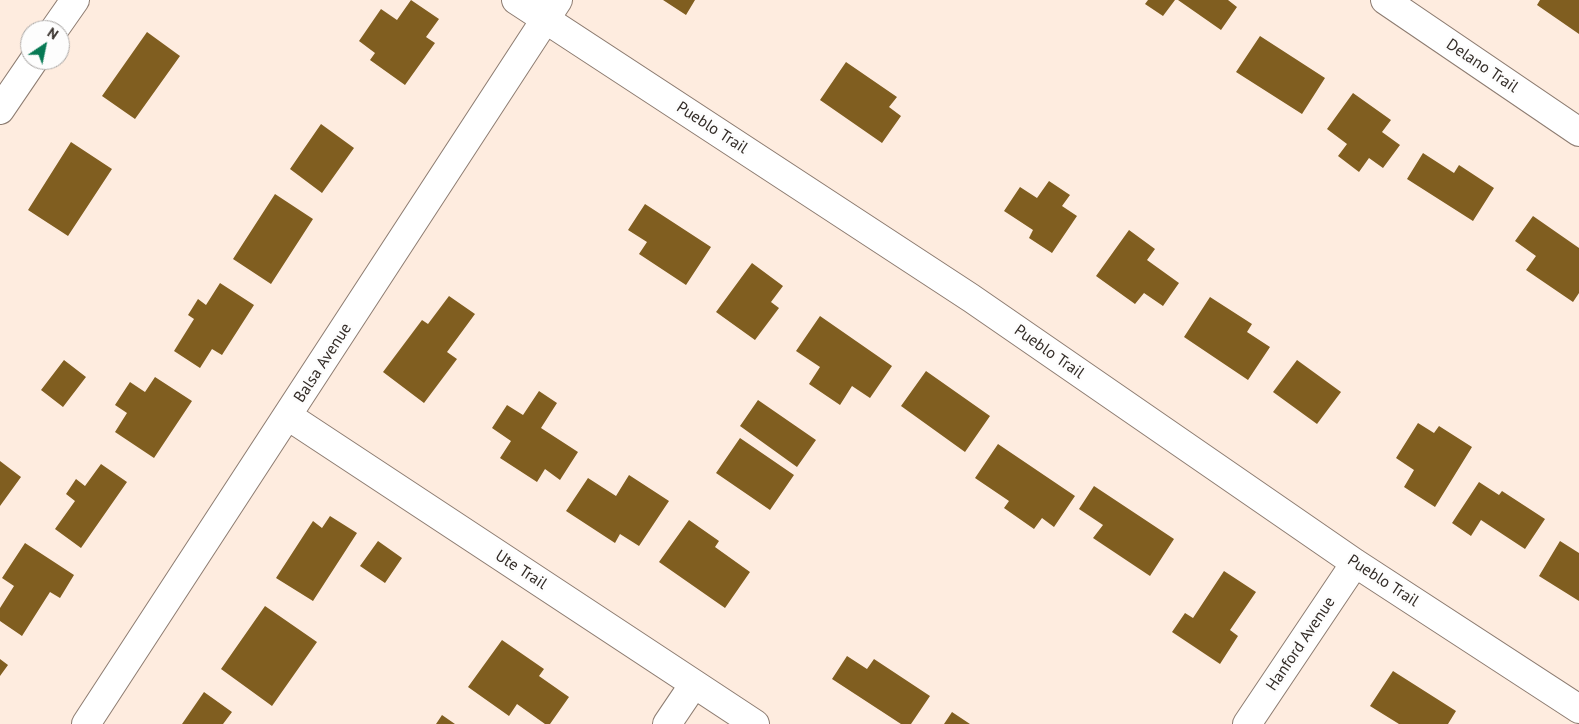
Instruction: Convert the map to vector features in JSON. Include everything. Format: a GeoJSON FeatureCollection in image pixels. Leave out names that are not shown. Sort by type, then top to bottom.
{"type":"FeatureCollection","features":[{"type":"Feature","properties":{"kind":"street"},"geometry":{"type":"LineString","coordinates":[[61,20],[74,0]]}},
{"type":"Feature","properties":{"kind":"street","name":"Pueblo Trail"},"geometry":{"type":"LineString","coordinates":[[516,0],[552,10],[1355,563],[1579,709]]}},
{"type":"Feature","properties":{"kind":"street","name":"Delano Trail"},"geometry":{"type":"LineString","coordinates":[[1385,0],[1579,132]]}},
{"type":"Feature","properties":{"kind":"street","name":"Balsa Avenue"},"geometry":{"type":"LineString","coordinates":[[86,724],[552,10]]}},
{"type":"Feature","properties":{"kind":"street"},"geometry":{"type":"LineString","coordinates":[[0,110],[27,70]]}},
{"type":"Feature","properties":{"kind":"street","name":"Ute Trail"},"geometry":{"type":"LineString","coordinates":[[288,416],[755,724]]}},
{"type":"Feature","properties":{"kind":"street","name":"Hanford Avenue"},"geometry":{"type":"LineString","coordinates":[[1246,724],[1355,563]]}},
{"type":"Feature","properties":{"kind":"street"},"geometry":{"type":"LineString","coordinates":[[667,724],[694,684]]}},
{"type":"Feature","properties":{"kind":"building"},"geometry":{"type":"Polygon","coordinates":[[[411,0],[439,19],[426,37],[435,43],[405,85],[370,60],[375,53],[359,41],[381,9],[397,20],[411,0]]]}},
{"type":"Feature","properties":{"kind":"building"},"geometry":{"type":"Polygon","coordinates":[[[663,0],[695,0],[686,15],[663,0]]]}},
{"type":"Feature","properties":{"kind":"building"},"geometry":{"type":"Polygon","coordinates":[[[1148,0],[1175,0],[1163,16],[1145,4],[1148,0]]]}},
{"type":"Feature","properties":{"kind":"building"},"geometry":{"type":"Polygon","coordinates":[[[1178,0],[1228,0],[1237,7],[1221,30],[1178,0]]]}},
{"type":"Feature","properties":{"kind":"building"},"geometry":{"type":"Polygon","coordinates":[[[1540,0],[1579,0],[1579,34],[1537,5],[1540,0]]]}},
{"type":"Feature","properties":{"kind":"building"},"geometry":{"type":"Polygon","coordinates":[[[147,32],[180,56],[135,119],[102,96],[147,32]]]}},
{"type":"Feature","properties":{"kind":"building"},"geometry":{"type":"Polygon","coordinates":[[[1260,36],[1325,78],[1302,114],[1236,72],[1260,36]]]}},
{"type":"Feature","properties":{"kind":"building"},"geometry":{"type":"Polygon","coordinates":[[[846,62],[897,97],[889,107],[901,116],[882,143],[820,100],[846,62]]]}},
{"type":"Feature","properties":{"kind":"building"},"geometry":{"type":"Polygon","coordinates":[[[1353,93],[1391,120],[1382,132],[1400,145],[1383,168],[1369,158],[1359,172],[1338,156],[1347,144],[1327,129],[1353,93]]]}},
{"type":"Feature","properties":{"kind":"building"},"geometry":{"type":"Polygon","coordinates":[[[321,124],[354,148],[322,193],[290,169],[321,124]]]}},
{"type":"Feature","properties":{"kind":"building"},"geometry":{"type":"Polygon","coordinates":[[[71,142],[112,169],[68,236],[28,210],[71,142]]]}},
{"type":"Feature","properties":{"kind":"building"},"geometry":{"type":"Polygon","coordinates":[[[1423,153],[1454,173],[1459,165],[1494,188],[1473,221],[1407,179],[1423,153]]]}},
{"type":"Feature","properties":{"kind":"building"},"geometry":{"type":"Polygon","coordinates":[[[1049,181],[1070,195],[1062,206],[1077,216],[1052,253],[1029,238],[1033,230],[1004,211],[1020,187],[1037,198],[1049,181]]]}},
{"type":"Feature","properties":{"kind":"building"},"geometry":{"type":"Polygon","coordinates":[[[275,194],[313,219],[271,284],[233,259],[275,194]]]}},
{"type":"Feature","properties":{"kind":"building"},"geometry":{"type":"Polygon","coordinates":[[[645,204],[711,247],[686,285],[639,254],[647,242],[628,230],[645,204]]]}},
{"type":"Feature","properties":{"kind":"building"},"geometry":{"type":"Polygon","coordinates":[[[1533,216],[1579,248],[1579,293],[1573,302],[1526,270],[1536,256],[1515,241],[1533,216]]]}},
{"type":"Feature","properties":{"kind":"building"},"geometry":{"type":"Polygon","coordinates":[[[1129,230],[1155,249],[1147,260],[1179,283],[1163,306],[1144,293],[1135,304],[1096,276],[1129,230]]]}},
{"type":"Feature","properties":{"kind":"building"},"geometry":{"type":"Polygon","coordinates":[[[752,263],[783,286],[771,302],[779,308],[755,340],[716,312],[752,263]]]}},
{"type":"Feature","properties":{"kind":"building"},"geometry":{"type":"Polygon","coordinates":[[[220,283],[254,305],[222,355],[212,349],[200,368],[174,351],[194,319],[188,315],[198,299],[206,305],[220,283]]]}},
{"type":"Feature","properties":{"kind":"building"},"geometry":{"type":"Polygon","coordinates":[[[449,296],[475,314],[447,352],[457,359],[424,403],[383,372],[422,320],[428,324],[449,296]]]}},
{"type":"Feature","properties":{"kind":"building"},"geometry":{"type":"Polygon","coordinates":[[[1210,297],[1252,324],[1247,332],[1270,347],[1248,380],[1184,337],[1210,297]]]}},
{"type":"Feature","properties":{"kind":"building"},"geometry":{"type":"Polygon","coordinates":[[[820,316],[892,366],[870,398],[852,386],[840,405],[809,384],[820,367],[796,351],[820,316]]]}},
{"type":"Feature","properties":{"kind":"building"},"geometry":{"type":"Polygon","coordinates":[[[64,360],[86,377],[63,407],[41,390],[64,360]]]}},
{"type":"Feature","properties":{"kind":"building"},"geometry":{"type":"Polygon","coordinates":[[[1297,360],[1341,392],[1317,424],[1273,392],[1297,360]]]}},
{"type":"Feature","properties":{"kind":"building"},"geometry":{"type":"Polygon","coordinates":[[[926,371],[990,416],[965,452],[901,406],[926,371]]]}},
{"type":"Feature","properties":{"kind":"building"},"geometry":{"type":"Polygon","coordinates":[[[155,377],[192,401],[154,458],[115,432],[127,413],[115,405],[130,382],[145,392],[155,377]]]}},
{"type":"Feature","properties":{"kind":"building"},"geometry":{"type":"Polygon","coordinates":[[[539,391],[557,403],[541,428],[578,452],[560,480],[545,469],[537,482],[500,458],[511,441],[492,428],[507,405],[523,415],[539,391]]]}},
{"type":"Feature","properties":{"kind":"building"},"geometry":{"type":"Polygon","coordinates":[[[758,400],[816,440],[797,467],[740,426],[758,400]]]}},
{"type":"Feature","properties":{"kind":"building"},"geometry":{"type":"Polygon","coordinates":[[[1418,423],[1434,433],[1439,426],[1472,447],[1435,507],[1404,487],[1414,470],[1396,458],[1418,423]]]}},
{"type":"Feature","properties":{"kind":"building"},"geometry":{"type":"Polygon","coordinates":[[[740,438],[794,475],[770,510],[716,473],[740,438]]]}},
{"type":"Feature","properties":{"kind":"building"},"geometry":{"type":"Polygon","coordinates":[[[998,444],[1075,496],[1054,527],[1042,518],[1034,529],[1004,508],[1009,501],[975,478],[998,444]]]}},
{"type":"Feature","properties":{"kind":"building"},"geometry":{"type":"Polygon","coordinates":[[[0,461],[21,477],[0,506],[0,461]]]}},
{"type":"Feature","properties":{"kind":"building"},"geometry":{"type":"Polygon","coordinates":[[[101,464],[127,482],[81,548],[55,529],[75,501],[66,494],[76,479],[85,486],[101,464]]]}},
{"type":"Feature","properties":{"kind":"building"},"geometry":{"type":"Polygon","coordinates":[[[629,475],[669,501],[639,546],[620,534],[615,543],[566,511],[588,478],[616,496],[629,475]]]}},
{"type":"Feature","properties":{"kind":"building"},"geometry":{"type":"Polygon","coordinates":[[[1479,482],[1499,495],[1502,491],[1545,519],[1525,549],[1481,520],[1471,536],[1452,523],[1479,482]]]}},
{"type":"Feature","properties":{"kind":"building"},"geometry":{"type":"Polygon","coordinates":[[[1094,486],[1174,539],[1150,576],[1093,538],[1103,525],[1079,509],[1094,486]]]}},
{"type":"Feature","properties":{"kind":"building"},"geometry":{"type":"Polygon","coordinates":[[[330,516],[357,533],[313,601],[276,578],[313,521],[322,528],[330,516]]]}},
{"type":"Feature","properties":{"kind":"building"},"geometry":{"type":"Polygon","coordinates":[[[689,520],[719,541],[715,547],[750,572],[725,608],[659,562],[689,520]]]}},
{"type":"Feature","properties":{"kind":"building"},"geometry":{"type":"Polygon","coordinates":[[[378,541],[402,558],[385,583],[360,566],[378,541]]]}},
{"type":"Feature","properties":{"kind":"building"},"geometry":{"type":"Polygon","coordinates":[[[1560,541],[1579,553],[1579,601],[1539,576],[1560,541]]]}},
{"type":"Feature","properties":{"kind":"building"},"geometry":{"type":"Polygon","coordinates":[[[25,543],[74,575],[60,598],[50,592],[22,636],[0,621],[0,608],[14,586],[2,578],[25,543]]]}},
{"type":"Feature","properties":{"kind":"building"},"geometry":{"type":"Polygon","coordinates":[[[1224,571],[1256,592],[1230,630],[1238,636],[1220,664],[1172,632],[1185,613],[1193,618],[1224,571]]]}},
{"type":"Feature","properties":{"kind":"building"},"geometry":{"type":"Polygon","coordinates":[[[265,606],[317,642],[272,706],[221,669],[265,606]]]}},
{"type":"Feature","properties":{"kind":"building"},"geometry":{"type":"Polygon","coordinates":[[[502,640],[544,669],[539,676],[569,697],[550,724],[545,724],[517,704],[509,716],[468,687],[502,640]]]}},
{"type":"Feature","properties":{"kind":"building"},"geometry":{"type":"Polygon","coordinates":[[[847,656],[867,669],[874,659],[930,696],[911,724],[901,724],[832,679],[847,656]]]}},
{"type":"Feature","properties":{"kind":"building"},"geometry":{"type":"Polygon","coordinates":[[[0,659],[8,665],[0,676],[0,659]]]}},
{"type":"Feature","properties":{"kind":"building"},"geometry":{"type":"Polygon","coordinates":[[[1393,671],[1456,711],[1448,724],[1399,724],[1370,706],[1393,671]]]}},
{"type":"Feature","properties":{"kind":"building"},"geometry":{"type":"Polygon","coordinates":[[[204,692],[232,712],[223,724],[182,724],[204,692]]]}},
{"type":"Feature","properties":{"kind":"building"},"geometry":{"type":"Polygon","coordinates":[[[952,712],[970,724],[944,724],[952,712]]]}},
{"type":"Feature","properties":{"kind":"building"},"geometry":{"type":"Polygon","coordinates":[[[442,715],[455,724],[436,724],[442,715]]]}}]}
